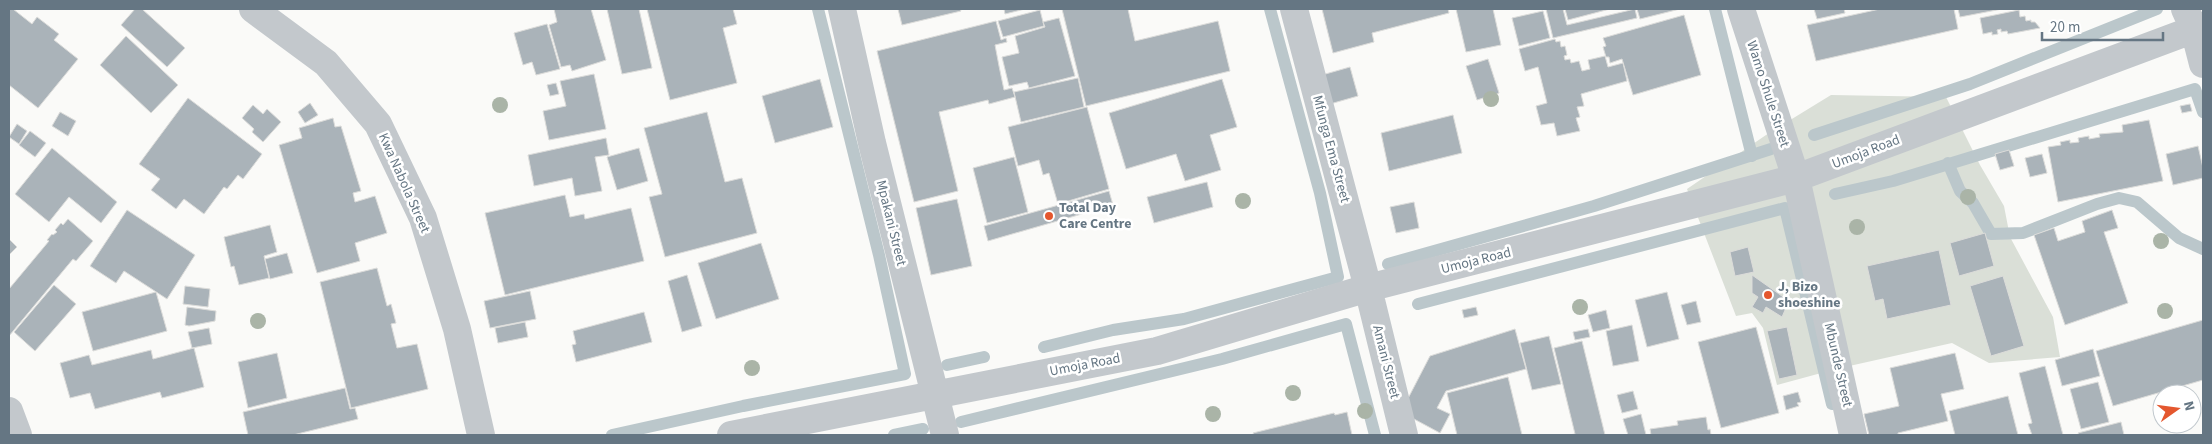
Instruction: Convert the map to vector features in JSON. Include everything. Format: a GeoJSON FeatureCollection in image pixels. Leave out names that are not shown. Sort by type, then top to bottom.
{"type":"FeatureCollection","features":[{"type":"Feature","properties":{"kind":"street","name":"Kwa Nabola Street"},"geometry":{"type":"LineString","coordinates":[[253,9],[326,64],[378,124],[423,218],[457,329],[481,435]]}},
{"type":"Feature","properties":{"kind":"street","name":"Mpakani Street"},"geometry":{"type":"LineString","coordinates":[[842,9],[872,143],[945,435]]}},
{"type":"Feature","properties":{"kind":"street","name":"Mfunga Ema Street"},"geometry":{"type":"LineString","coordinates":[[1294,9],[1368,288]]}},
{"type":"Feature","properties":{"kind":"street","name":"Wamo Shule Street"},"geometry":{"type":"LineString","coordinates":[[1741,9],[1796,178]]}},
{"type":"Feature","properties":{"kind":"street","name":"Umoja Road"},"geometry":{"type":"LineString","coordinates":[[731,435],[1157,351],[1368,288],[1796,178],[2194,21]]}},
{"type":"Feature","properties":{"kind":"street"},"geometry":{"type":"LineString","coordinates":[[2194,21],[2203,64]]}},
{"type":"Feature","properties":{"kind":"street","name":"Mbunde Street"},"geometry":{"type":"LineString","coordinates":[[1796,178],[1853,435]]}},
{"type":"Feature","properties":{"kind":"street","name":"Amani Street"},"geometry":{"type":"LineString","coordinates":[[1368,288],[1404,435]]}},
{"type":"Feature","properties":{"kind":"street"},"geometry":{"type":"LineString","coordinates":[[9,411],[18,435]]}},
{"type":"Feature","properties":{"kind":"shaded area"},"geometry":{"type":"Polygon","coordinates":[[[1831,95],[1946,97],[1980,165],[2004,206],[2010,237],[2053,317],[2060,357],[1989,363],[1952,343],[1836,369],[1777,385],[1763,328],[1752,313],[1736,316],[1687,189],[1766,135],[1831,95]]]}},
{"type":"Feature","properties":{"kind":"building"},"geometry":{"type":"Polygon","coordinates":[[[9,9],[13,9],[32,24],[37,17],[59,34],[54,40],[78,59],[38,108],[9,85],[9,9]]]}},
{"type":"Feature","properties":{"kind":"building"},"geometry":{"type":"Polygon","coordinates":[[[135,9],[142,9],[185,48],[167,67],[121,25],[135,9]]]}},
{"type":"Feature","properties":{"kind":"building"},"geometry":{"type":"Polygon","coordinates":[[[554,9],[591,9],[606,60],[572,71],[570,65],[561,67],[549,25],[557,22],[554,9]]]}},
{"type":"Feature","properties":{"kind":"building"},"geometry":{"type":"Polygon","coordinates":[[[607,9],[639,9],[652,68],[622,74],[607,9]]]}},
{"type":"Feature","properties":{"kind":"building"},"geometry":{"type":"Polygon","coordinates":[[[647,9],[733,9],[737,24],[723,28],[737,83],[670,100],[647,9]]]}},
{"type":"Feature","properties":{"kind":"building"},"geometry":{"type":"Polygon","coordinates":[[[898,9],[960,9],[961,11],[902,25],[898,9]]]}},
{"type":"Feature","properties":{"kind":"building"},"geometry":{"type":"Polygon","coordinates":[[[1004,9],[1025,9],[1005,14],[1004,9]]]}},
{"type":"Feature","properties":{"kind":"building"},"geometry":{"type":"Polygon","coordinates":[[[1062,9],[1128,9],[1135,41],[1218,21],[1230,71],[1086,106],[1062,9]]]}},
{"type":"Feature","properties":{"kind":"building"},"geometry":{"type":"Polygon","coordinates":[[[1322,9],[1448,9],[1449,13],[1372,33],[1374,42],[1333,53],[1322,9]]]}},
{"type":"Feature","properties":{"kind":"building"},"geometry":{"type":"Polygon","coordinates":[[[1456,9],[1493,9],[1501,45],[1466,52],[1456,9]]]}},
{"type":"Feature","properties":{"kind":"building"},"geometry":{"type":"Polygon","coordinates":[[[1546,9],[1563,9],[1567,25],[1635,9],[1637,18],[1553,38],[1546,9]]]}},
{"type":"Feature","properties":{"kind":"building"},"geometry":{"type":"Polygon","coordinates":[[[1565,9],[1610,9],[1568,20],[1565,9]]]}},
{"type":"Feature","properties":{"kind":"building"},"geometry":{"type":"Polygon","coordinates":[[[1637,9],[1680,9],[1640,19],[1637,9]]]}},
{"type":"Feature","properties":{"kind":"building"},"geometry":{"type":"Polygon","coordinates":[[[1814,9],[1844,9],[1845,13],[1817,19],[1814,9]]]}},
{"type":"Feature","properties":{"kind":"building"},"geometry":{"type":"Polygon","coordinates":[[[1880,9],[1954,9],[1958,29],[1816,61],[1807,25],[1880,9]]]}},
{"type":"Feature","properties":{"kind":"building"},"geometry":{"type":"Polygon","coordinates":[[[1958,9],[2002,9],[1960,17],[1958,9]]]}},
{"type":"Feature","properties":{"kind":"building"},"geometry":{"type":"Polygon","coordinates":[[[1040,10],[1044,26],[1003,37],[998,21],[1040,10]]]}},
{"type":"Feature","properties":{"kind":"building"},"geometry":{"type":"Polygon","coordinates":[[[2019,10],[2020,17],[2025,16],[2026,21],[2031,20],[2031,22],[2035,22],[2040,28],[2008,34],[2007,31],[2001,32],[2001,29],[1997,30],[1998,34],[1992,35],[1992,32],[1983,34],[1980,18],[2019,10]]]}},
{"type":"Feature","properties":{"kind":"building"},"geometry":{"type":"Polygon","coordinates":[[[1543,11],[1550,38],[1519,46],[1512,18],[1543,11]]]}},
{"type":"Feature","properties":{"kind":"building"},"geometry":{"type":"Polygon","coordinates":[[[1684,15],[1701,75],[1633,95],[1622,59],[1610,63],[1603,47],[1606,46],[1603,38],[1684,15]]]}},
{"type":"Feature","properties":{"kind":"building"},"geometry":{"type":"Polygon","coordinates":[[[1059,18],[1075,76],[1029,88],[1027,82],[1009,86],[1002,57],[1019,53],[1015,36],[1045,27],[1043,22],[1059,18]]]}},
{"type":"Feature","properties":{"kind":"building"},"geometry":{"type":"Polygon","coordinates":[[[996,21],[1001,40],[1006,38],[1007,42],[995,45],[1004,90],[1012,88],[1015,97],[989,104],[988,100],[939,112],[958,191],[914,202],[877,51],[996,21]]]}},
{"type":"Feature","properties":{"kind":"building"},"geometry":{"type":"Polygon","coordinates":[[[547,24],[560,69],[536,75],[532,62],[523,65],[514,33],[547,24]]]}},
{"type":"Feature","properties":{"kind":"building"},"geometry":{"type":"Polygon","coordinates":[[[126,36],[178,85],[151,113],[100,65],[126,36]]]}},
{"type":"Feature","properties":{"kind":"building"},"geometry":{"type":"Polygon","coordinates":[[[1555,39],[1556,42],[1560,41],[1561,47],[1565,46],[1567,55],[1564,56],[1565,60],[1570,59],[1571,63],[1579,61],[1582,71],[1590,69],[1588,60],[1605,56],[1608,67],[1623,63],[1627,81],[1581,94],[1584,106],[1577,107],[1580,117],[1576,118],[1580,131],[1557,136],[1554,123],[1541,125],[1536,106],[1547,103],[1538,67],[1525,71],[1519,49],[1555,39]]]}},
{"type":"Feature","properties":{"kind":"building"},"geometry":{"type":"Polygon","coordinates":[[[1488,59],[1499,93],[1477,100],[1466,66],[1488,59]]]}},
{"type":"Feature","properties":{"kind":"building"},"geometry":{"type":"Polygon","coordinates":[[[1350,67],[1358,96],[1330,104],[1322,75],[1350,67]]]}},
{"type":"Feature","properties":{"kind":"building"},"geometry":{"type":"Polygon","coordinates":[[[594,74],[606,129],[549,140],[543,111],[566,106],[560,81],[594,74]]]}},
{"type":"Feature","properties":{"kind":"building"},"geometry":{"type":"Polygon","coordinates":[[[1078,78],[1084,107],[1021,122],[1014,92],[1078,78]]]}},
{"type":"Feature","properties":{"kind":"building"},"geometry":{"type":"Polygon","coordinates":[[[820,79],[833,127],[775,143],[762,96],[820,79]]]}},
{"type":"Feature","properties":{"kind":"building"},"geometry":{"type":"Polygon","coordinates":[[[1222,79],[1237,127],[1210,135],[1221,170],[1185,181],[1176,154],[1126,169],[1109,113],[1222,79]]]}},
{"type":"Feature","properties":{"kind":"building"},"geometry":{"type":"Polygon","coordinates":[[[556,83],[559,94],[550,96],[547,85],[556,83]]]}},
{"type":"Feature","properties":{"kind":"building"},"geometry":{"type":"Polygon","coordinates":[[[188,98],[262,154],[243,179],[238,175],[227,189],[224,187],[204,214],[184,199],[176,209],[151,190],[160,179],[139,164],[188,98]]]}},
{"type":"Feature","properties":{"kind":"building"},"geometry":{"type":"Polygon","coordinates":[[[310,103],[318,115],[305,123],[298,112],[310,103]]]}},
{"type":"Feature","properties":{"kind":"building"},"geometry":{"type":"Polygon","coordinates":[[[2190,104],[2192,111],[2182,113],[2180,106],[2190,104]]]}},
{"type":"Feature","properties":{"kind":"building"},"geometry":{"type":"Polygon","coordinates":[[[253,105],[263,114],[267,109],[281,122],[263,142],[252,132],[254,129],[242,118],[253,105]]]}},
{"type":"Feature","properties":{"kind":"building"},"geometry":{"type":"Polygon","coordinates":[[[1087,107],[1109,189],[1058,204],[1049,173],[1043,175],[1039,160],[1018,166],[1008,127],[1087,107]]]}},
{"type":"Feature","properties":{"kind":"building"},"geometry":{"type":"Polygon","coordinates":[[[60,112],[76,121],[68,136],[52,126],[60,112]]]}},
{"type":"Feature","properties":{"kind":"building"},"geometry":{"type":"Polygon","coordinates":[[[707,112],[725,182],[742,178],[757,233],[665,257],[649,197],[662,194],[644,128],[707,112]]]}},
{"type":"Feature","properties":{"kind":"building"},"geometry":{"type":"Polygon","coordinates":[[[1453,115],[1462,153],[1389,171],[1381,133],[1453,115]]]}},
{"type":"Feature","properties":{"kind":"building"},"geometry":{"type":"Polygon","coordinates":[[[333,118],[335,127],[341,126],[361,191],[353,193],[355,202],[375,196],[387,233],[355,243],[360,261],[317,273],[279,145],[302,138],[299,128],[333,118]]]}},
{"type":"Feature","properties":{"kind":"building"},"geometry":{"type":"Polygon","coordinates":[[[2149,120],[2163,181],[2058,202],[2048,147],[2061,145],[2060,142],[2070,140],[2070,143],[2079,142],[2078,138],[2089,136],[2089,139],[2100,137],[2099,134],[2123,132],[2122,125],[2149,120]]]}},
{"type":"Feature","properties":{"kind":"building"},"geometry":{"type":"Polygon","coordinates":[[[17,124],[27,131],[19,144],[9,137],[17,124]]]}},
{"type":"Feature","properties":{"kind":"building"},"geometry":{"type":"Polygon","coordinates":[[[30,131],[46,143],[35,157],[19,145],[30,131]]]}},
{"type":"Feature","properties":{"kind":"building"},"geometry":{"type":"Polygon","coordinates":[[[606,138],[609,155],[595,157],[602,191],[575,196],[572,178],[534,186],[528,155],[606,138]]]}},
{"type":"Feature","properties":{"kind":"building"},"geometry":{"type":"Polygon","coordinates":[[[2198,146],[2203,168],[2203,178],[2173,185],[2166,154],[2198,146]]]}},
{"type":"Feature","properties":{"kind":"building"},"geometry":{"type":"Polygon","coordinates":[[[52,148],[117,202],[101,223],[69,197],[49,222],[15,194],[52,148]]]}},
{"type":"Feature","properties":{"kind":"building"},"geometry":{"type":"Polygon","coordinates":[[[639,148],[648,181],[617,190],[607,157],[639,148]]]}},
{"type":"Feature","properties":{"kind":"building"},"geometry":{"type":"Polygon","coordinates":[[[2009,150],[2014,166],[2000,170],[1995,154],[2009,150]]]}},
{"type":"Feature","properties":{"kind":"building"},"geometry":{"type":"Polygon","coordinates":[[[2042,154],[2047,173],[2030,177],[2025,158],[2042,154]]]}},
{"type":"Feature","properties":{"kind":"building"},"geometry":{"type":"Polygon","coordinates":[[[1014,157],[1028,212],[987,223],[973,168],[1014,157]]]}},
{"type":"Feature","properties":{"kind":"building"},"geometry":{"type":"Polygon","coordinates":[[[1207,182],[1213,207],[1154,223],[1147,197],[1207,182]]]}},
{"type":"Feature","properties":{"kind":"building","name":"Total Day Care Centre"},"geometry":{"type":"Polygon","coordinates":[[[1109,191],[1113,205],[988,241],[984,226],[1109,191]]]}},
{"type":"Feature","properties":{"kind":"building"},"geometry":{"type":"Polygon","coordinates":[[[565,195],[570,217],[584,214],[585,219],[631,208],[644,261],[505,295],[485,213],[565,195]]]}},
{"type":"Feature","properties":{"kind":"building"},"geometry":{"type":"Polygon","coordinates":[[[957,199],[972,266],[931,275],[916,208],[957,199]]]}},
{"type":"Feature","properties":{"kind":"building"},"geometry":{"type":"Polygon","coordinates":[[[1414,202],[1419,228],[1396,233],[1390,207],[1414,202]]]}},
{"type":"Feature","properties":{"kind":"building"},"geometry":{"type":"Polygon","coordinates":[[[127,210],[195,255],[167,299],[124,271],[116,283],[90,266],[127,210]]]}},
{"type":"Feature","properties":{"kind":"building"},"geometry":{"type":"Polygon","coordinates":[[[2112,210],[2118,228],[2104,232],[2128,303],[2065,325],[2034,235],[2054,228],[2058,241],[2085,232],[2082,221],[2112,210]]]}},
{"type":"Feature","properties":{"kind":"building"},"geometry":{"type":"Polygon","coordinates":[[[68,219],[93,241],[76,261],[73,259],[9,336],[9,289],[49,241],[47,240],[52,234],[57,232],[55,230],[68,219]]]}},
{"type":"Feature","properties":{"kind":"building"},"geometry":{"type":"Polygon","coordinates":[[[270,225],[277,252],[264,256],[269,278],[239,285],[234,266],[231,267],[224,237],[270,225]]]}},
{"type":"Feature","properties":{"kind":"building"},"geometry":{"type":"Polygon","coordinates":[[[1985,233],[1994,266],[1959,276],[1950,243],[1985,233]]]}},
{"type":"Feature","properties":{"kind":"building"},"geometry":{"type":"Polygon","coordinates":[[[9,239],[17,247],[9,255],[9,239]]]}},
{"type":"Feature","properties":{"kind":"building"},"geometry":{"type":"Polygon","coordinates":[[[761,243],[779,299],[716,319],[698,263],[761,243]]]}},
{"type":"Feature","properties":{"kind":"building"},"geometry":{"type":"Polygon","coordinates":[[[1748,247],[1754,272],[1735,276],[1730,252],[1748,247]]]}},
{"type":"Feature","properties":{"kind":"building"},"geometry":{"type":"Polygon","coordinates":[[[1939,250],[1951,305],[1887,319],[1883,299],[1875,301],[1867,266],[1939,250]]]}},
{"type":"Feature","properties":{"kind":"building"},"geometry":{"type":"Polygon","coordinates":[[[287,253],[293,273],[270,279],[265,259],[287,253]]]}},
{"type":"Feature","properties":{"kind":"building"},"geometry":{"type":"Polygon","coordinates":[[[377,268],[387,306],[391,304],[396,323],[391,324],[397,348],[417,344],[428,389],[351,408],[320,282],[377,268]]]}},
{"type":"Feature","properties":{"kind":"building"},"geometry":{"type":"Polygon","coordinates":[[[687,275],[702,326],[682,332],[668,281],[687,275]]]}},
{"type":"Feature","properties":{"kind":"building","name":"J, Bizo shoeshine"},"geometry":{"type":"Polygon","coordinates":[[[1752,275],[1789,301],[1782,317],[1766,307],[1763,313],[1752,307],[1758,297],[1752,293],[1752,275]]]}},
{"type":"Feature","properties":{"kind":"building"},"geometry":{"type":"Polygon","coordinates":[[[2003,276],[2024,346],[1991,356],[1970,286],[2003,276]]]}},
{"type":"Feature","properties":{"kind":"building"},"geometry":{"type":"Polygon","coordinates":[[[54,285],[76,304],[35,351],[14,332],[54,285]]]}},
{"type":"Feature","properties":{"kind":"building"},"geometry":{"type":"Polygon","coordinates":[[[185,286],[210,289],[208,307],[183,304],[185,286]]]}},
{"type":"Feature","properties":{"kind":"building"},"geometry":{"type":"Polygon","coordinates":[[[530,291],[536,319],[490,328],[484,301],[530,291]]]}},
{"type":"Feature","properties":{"kind":"building"},"geometry":{"type":"Polygon","coordinates":[[[156,292],[167,331],[93,351],[82,312],[156,292]]]}},
{"type":"Feature","properties":{"kind":"building"},"geometry":{"type":"Polygon","coordinates":[[[1667,292],[1679,339],[1647,347],[1635,300],[1667,292]]]}},
{"type":"Feature","properties":{"kind":"building"},"geometry":{"type":"Polygon","coordinates":[[[1696,301],[1701,322],[1687,325],[1681,305],[1696,301]]]}},
{"type":"Feature","properties":{"kind":"building"},"geometry":{"type":"Polygon","coordinates":[[[187,307],[216,311],[215,321],[189,326],[185,325],[187,307]]]}},
{"type":"Feature","properties":{"kind":"building"},"geometry":{"type":"Polygon","coordinates":[[[1476,307],[1478,315],[1464,318],[1462,310],[1476,307]]]}},
{"type":"Feature","properties":{"kind":"building"},"geometry":{"type":"Polygon","coordinates":[[[1606,310],[1610,328],[1593,332],[1588,315],[1606,310]]]}},
{"type":"Feature","properties":{"kind":"building"},"geometry":{"type":"Polygon","coordinates":[[[644,312],[652,342],[576,362],[572,345],[576,344],[573,331],[644,312]]]}},
{"type":"Feature","properties":{"kind":"building"},"geometry":{"type":"Polygon","coordinates":[[[2203,320],[2203,380],[2189,384],[2152,384],[2152,395],[2113,406],[2096,351],[2203,320]]]}},
{"type":"Feature","properties":{"kind":"building"},"geometry":{"type":"Polygon","coordinates":[[[525,322],[528,337],[498,343],[495,328],[525,322]]]}},
{"type":"Feature","properties":{"kind":"building"},"geometry":{"type":"Polygon","coordinates":[[[1632,325],[1639,361],[1613,366],[1606,331],[1632,325]]]}},
{"type":"Feature","properties":{"kind":"building"},"geometry":{"type":"Polygon","coordinates":[[[1756,327],[1779,413],[1721,428],[1698,342],[1756,327]]]}},
{"type":"Feature","properties":{"kind":"building"},"geometry":{"type":"Polygon","coordinates":[[[1787,327],[1797,375],[1779,379],[1767,331],[1787,327]]]}},
{"type":"Feature","properties":{"kind":"building"},"geometry":{"type":"Polygon","coordinates":[[[209,328],[212,344],[192,348],[188,332],[209,328]]]}},
{"type":"Feature","properties":{"kind":"building"},"geometry":{"type":"Polygon","coordinates":[[[1515,329],[1526,369],[1446,391],[1437,408],[1450,414],[1440,433],[1401,412],[1430,356],[1515,329]]]}},
{"type":"Feature","properties":{"kind":"building"},"geometry":{"type":"Polygon","coordinates":[[[1588,329],[1590,337],[1575,340],[1573,332],[1588,329]]]}},
{"type":"Feature","properties":{"kind":"building"},"geometry":{"type":"Polygon","coordinates":[[[1549,336],[1561,384],[1532,390],[1520,343],[1549,336]]]}},
{"type":"Feature","properties":{"kind":"building"},"geometry":{"type":"Polygon","coordinates":[[[1582,341],[1605,435],[1569,435],[1575,434],[1554,348],[1582,341]]]}},
{"type":"Feature","properties":{"kind":"building"},"geometry":{"type":"Polygon","coordinates":[[[194,348],[204,387],[162,398],[160,392],[95,409],[90,393],[70,398],[60,363],[89,355],[92,365],[151,350],[153,359],[194,348]]]}},
{"type":"Feature","properties":{"kind":"building"},"geometry":{"type":"Polygon","coordinates":[[[2093,349],[2100,376],[2062,386],[2055,360],[2093,349]]]}},
{"type":"Feature","properties":{"kind":"building"},"geometry":{"type":"Polygon","coordinates":[[[277,353],[287,398],[248,408],[238,362],[277,353]]]}},
{"type":"Feature","properties":{"kind":"building"},"geometry":{"type":"Polygon","coordinates":[[[1955,353],[1964,389],[1941,394],[1948,421],[1898,433],[1898,435],[1869,435],[1864,414],[1899,406],[1890,368],[1955,353]]]}},
{"type":"Feature","properties":{"kind":"building"},"geometry":{"type":"Polygon","coordinates":[[[2045,366],[2063,435],[2032,435],[2028,424],[2032,423],[2019,373],[2045,366]]]}},
{"type":"Feature","properties":{"kind":"building"},"geometry":{"type":"Polygon","coordinates":[[[1508,377],[1522,435],[1457,435],[1447,393],[1508,377]]]}},
{"type":"Feature","properties":{"kind":"building"},"geometry":{"type":"Polygon","coordinates":[[[2098,382],[2109,422],[2081,429],[2070,389],[2098,382]]]}},
{"type":"Feature","properties":{"kind":"building"},"geometry":{"type":"Polygon","coordinates":[[[345,388],[350,409],[355,408],[358,419],[293,435],[248,435],[243,412],[345,388]]]}},
{"type":"Feature","properties":{"kind":"building"},"geometry":{"type":"Polygon","coordinates":[[[1633,391],[1638,409],[1622,413],[1617,395],[1633,391]]]}},
{"type":"Feature","properties":{"kind":"building"},"geometry":{"type":"Polygon","coordinates":[[[1798,392],[1801,402],[1797,403],[1799,406],[1786,410],[1783,396],[1798,392]]]}},
{"type":"Feature","properties":{"kind":"building"},"geometry":{"type":"Polygon","coordinates":[[[2008,396],[2018,435],[1955,435],[1949,411],[2008,396]]]}},
{"type":"Feature","properties":{"kind":"building"},"geometry":{"type":"Polygon","coordinates":[[[1347,412],[1352,435],[1254,435],[1253,433],[1334,413],[1335,415],[1347,412]]]}},
{"type":"Feature","properties":{"kind":"building"},"geometry":{"type":"Polygon","coordinates":[[[1641,414],[1646,435],[1628,435],[1623,419],[1641,414]]]}},
{"type":"Feature","properties":{"kind":"building"},"geometry":{"type":"Polygon","coordinates":[[[1706,417],[1708,430],[1710,429],[1711,435],[1651,435],[1650,429],[1678,425],[1677,421],[1706,417]]]}},
{"type":"Feature","properties":{"kind":"building"},"geometry":{"type":"Polygon","coordinates":[[[2121,422],[2124,435],[2079,435],[2078,433],[2121,422]]]}},
{"type":"Feature","properties":{"kind":"waterway"},"geometry":{"type":"LineString","coordinates":[[612,435],[743,406],[905,374],[879,255],[818,9]]}},
{"type":"Feature","properties":{"kind":"waterway"},"geometry":{"type":"LineString","coordinates":[[1044,347],[1113,330],[1184,319],[1338,277],[1320,193],[1270,9]]}},
{"type":"Feature","properties":{"kind":"waterway"},"geometry":{"type":"LineString","coordinates":[[1715,9],[1752,156]]}},
{"type":"Feature","properties":{"kind":"waterway"},"geometry":{"type":"LineString","coordinates":[[1814,135],[1970,84],[2157,9]]}},
{"type":"Feature","properties":{"kind":"waterway"},"geometry":{"type":"LineString","coordinates":[[1835,194],[1893,181],[2195,89],[2203,112]]}},
{"type":"Feature","properties":{"kind":"waterway"},"geometry":{"type":"LineString","coordinates":[[1388,264],[1594,206],[1771,149]]}},
{"type":"Feature","properties":{"kind":"waterway"},"geometry":{"type":"LineString","coordinates":[[1948,163],[1960,191],[1973,203],[1991,234],[2023,233],[2097,204],[2119,198],[2137,202],[2179,238],[2203,249]]}},
{"type":"Feature","properties":{"kind":"waterway"},"geometry":{"type":"LineString","coordinates":[[1418,304],[1785,208],[1832,404]]}},
{"type":"Feature","properties":{"kind":"waterway"},"geometry":{"type":"LineString","coordinates":[[961,422],[1222,359],[1346,324],[1375,435]]}},
{"type":"Feature","properties":{"kind":"waterway"},"geometry":{"type":"LineString","coordinates":[[947,365],[984,357]]}},
{"type":"Feature","properties":{"kind":"waterway"},"geometry":{"type":"LineString","coordinates":[[894,435],[923,429]]}},
{"type":"Feature","properties":{"kind":"place","name":"Total Day Care Centre"},"geometry":{"type":"Point","coordinates":[1049,216]}},
{"type":"Feature","properties":{"kind":"place","name":"J, Bizo shoeshine"},"geometry":{"type":"Point","coordinates":[1768,295]}}]}
